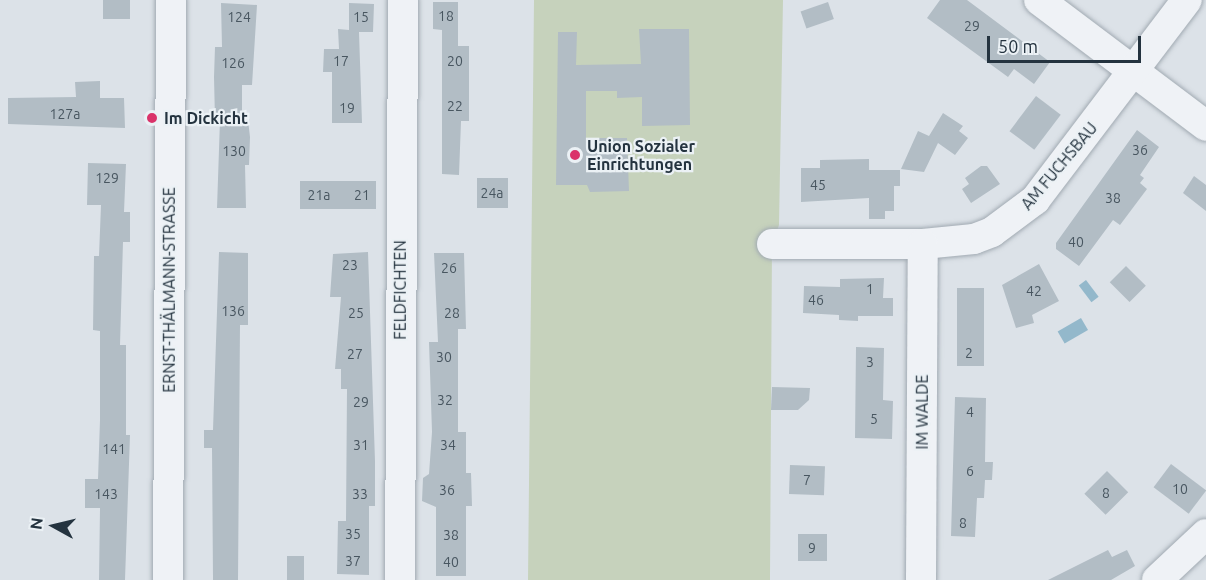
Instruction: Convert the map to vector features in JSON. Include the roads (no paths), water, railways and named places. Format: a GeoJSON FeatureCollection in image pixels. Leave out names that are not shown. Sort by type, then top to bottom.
{"type":"FeatureCollection","features":[{"type":"Feature","properties":{"kind":"street","name":"ERNST-THÄLMANN-STRASSE"},"geometry":{"type":"LineString","coordinates":[[168,580],[171,0]]}},
{"type":"Feature","properties":{"kind":"street","name":"FELDFICHTEN"},"geometry":{"type":"LineString","coordinates":[[400,580],[403,0]]}},
{"type":"Feature","properties":{"kind":"street"},"geometry":{"type":"LineString","coordinates":[[1039,0],[1206,126]]}},
{"type":"Feature","properties":{"kind":"street","name":"AM FUCHSBAU"},"geometry":{"type":"LineString","coordinates":[[772,244],[923,244],[974,239],[992,232],[1035,200],[1135,72],[1187,0]]}},
{"type":"Feature","properties":{"kind":"street","name":"IM WALDE"},"geometry":{"type":"LineString","coordinates":[[921,580],[923,244]]}},
{"type":"Feature","properties":{"kind":"street"},"geometry":{"type":"LineString","coordinates":[[1157,580],[1206,534]]}},
{"type":"Feature","properties":{"kind":"water"},"geometry":{"type":"Polygon","coordinates":[[[1086,280],[1099,297],[1091,302],[1079,285],[1086,280]]]}},
{"type":"Feature","properties":{"kind":"water"},"geometry":{"type":"Polygon","coordinates":[[[1081,318],[1088,330],[1065,344],[1058,332],[1081,318]]]}},
{"type":"Feature","properties":{"kind":"place","name":"Im Dickicht"},"geometry":{"type":"Point","coordinates":[152,118]}},
{"type":"Feature","properties":{"kind":"place","name":"Union Sozialer Einrichtungen"},"geometry":{"type":"Point","coordinates":[575,155]}}]}
